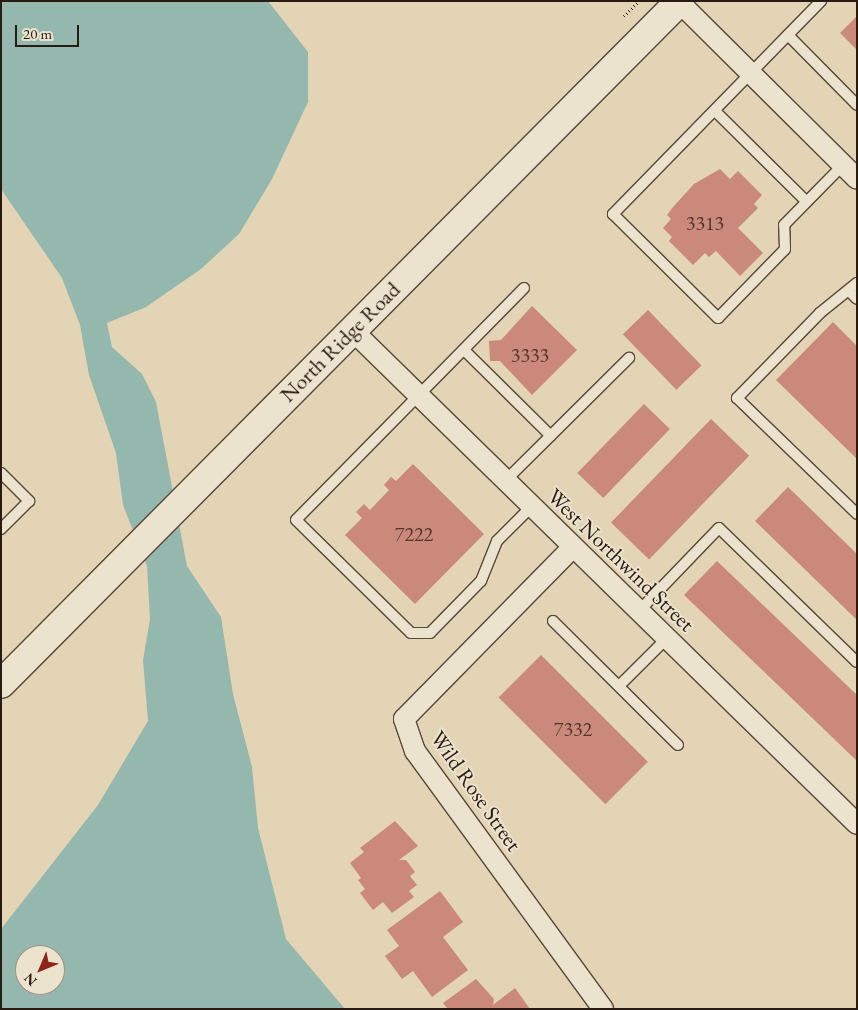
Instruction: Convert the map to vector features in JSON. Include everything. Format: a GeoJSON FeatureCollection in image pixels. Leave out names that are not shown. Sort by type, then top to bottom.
{"type":"FeatureCollection","features":[{"type":"Feature","properties":{"kind":"main road","name":"North Ridge Road"},"geometry":{"type":"LineString","coordinates":[[1,684],[679,2]]}},
{"type":"Feature","properties":{"kind":"street"},"geometry":{"type":"LineString","coordinates":[[679,2],[850,172]]}},
{"type":"Feature","properties":{"kind":"street","name":"West Northwind Street"},"geometry":{"type":"LineString","coordinates":[[352,330],[857,824]]}},
{"type":"Feature","properties":{"kind":"street","name":"Wild Rose Street"},"geometry":{"type":"LineString","coordinates":[[574,547],[404,719],[415,751],[603,1009]]}},
{"type":"Feature","properties":{"kind":"lane"},"geometry":{"type":"LineString","coordinates":[[821,1],[613,214],[718,318],[786,249],[784,225],[807,202],[850,172]]}},
{"type":"Feature","properties":{"kind":"lane"},"geometry":{"type":"LineString","coordinates":[[788,35],[857,105]]}},
{"type":"Feature","properties":{"kind":"lane"},"geometry":{"type":"LineString","coordinates":[[715,111],[807,202]]}},
{"type":"Feature","properties":{"kind":"lane"},"geometry":{"type":"LineString","coordinates":[[857,283],[849,292],[820,313],[738,398],[857,514]]}},
{"type":"Feature","properties":{"kind":"lane"},"geometry":{"type":"LineString","coordinates":[[524,288],[296,520],[411,633],[430,633],[480,581],[497,541],[532,506]]}},
{"type":"Feature","properties":{"kind":"lane"},"geometry":{"type":"LineString","coordinates":[[849,292],[857,299]]}},
{"type":"Feature","properties":{"kind":"lane"},"geometry":{"type":"LineString","coordinates":[[464,350],[551,436]]}},
{"type":"Feature","properties":{"kind":"lane"},"geometry":{"type":"LineString","coordinates":[[506,481],[629,358]]}},
{"type":"Feature","properties":{"kind":"lane"},"geometry":{"type":"LineString","coordinates":[[1,473],[29,501],[1,529]]}},
{"type":"Feature","properties":{"kind":"lane"},"geometry":{"type":"LineString","coordinates":[[639,611],[719,528],[857,662]]}},
{"type":"Feature","properties":{"kind":"lane"},"geometry":{"type":"LineString","coordinates":[[553,621],[678,745]]}},
{"type":"Feature","properties":{"kind":"lane"},"geometry":{"type":"LineString","coordinates":[[619,686],[667,638]]}},
{"type":"Feature","properties":{"kind":"path"},"geometry":{"type":"LineString","coordinates":[[624,16],[639,1]]}},
{"type":"Feature","properties":{"kind":"water"},"geometry":{"type":"Polygon","coordinates":[[[1,1],[268,1],[308,52],[308,102],[272,179],[239,234],[201,269],[146,307],[107,323],[112,347],[142,374],[156,402],[187,566],[221,617],[233,694],[252,767],[258,828],[286,939],[345,1009],[1,1009],[1,929],[98,805],[148,721],[143,660],[150,619],[147,566],[123,505],[116,453],[89,375],[80,325],[62,278],[1,189],[1,1]]]}},
{"type":"Feature","properties":{"kind":"building"},"geometry":{"type":"Polygon","coordinates":[[[857,16],[857,50],[840,33],[857,16]]]}},
{"type":"Feature","properties":{"kind":"building"},"geometry":{"type":"Polygon","coordinates":[[[720,169],[730,179],[738,171],[762,195],[754,204],[758,208],[738,228],[763,253],[740,276],[716,251],[709,257],[705,253],[693,265],[669,241],[672,237],[663,228],[671,219],[667,215],[694,184],[720,169]]]}},
{"type":"Feature","properties":{"kind":"building"},"geometry":{"type":"Polygon","coordinates":[[[532,306],[577,350],[532,395],[500,361],[490,361],[489,341],[501,340],[532,306]]]}},
{"type":"Feature","properties":{"kind":"building"},"geometry":{"type":"Polygon","coordinates":[[[648,310],[701,365],[676,390],[623,334],[648,310]]]}},
{"type":"Feature","properties":{"kind":"building"},"geometry":{"type":"Polygon","coordinates":[[[833,322],[857,346],[857,459],[776,380],[833,322]]]}},
{"type":"Feature","properties":{"kind":"building"},"geometry":{"type":"Polygon","coordinates":[[[644,404],[670,429],[603,498],[577,473],[644,404]]]}},
{"type":"Feature","properties":{"kind":"building"},"geometry":{"type":"Polygon","coordinates":[[[711,419],[749,456],[649,559],[611,523],[711,419]]]}},
{"type":"Feature","properties":{"kind":"building"},"geometry":{"type":"Polygon","coordinates":[[[413,464],[484,534],[415,604],[345,535],[362,518],[356,512],[364,504],[370,510],[389,490],[384,485],[391,477],[396,481],[413,464]]]}},
{"type":"Feature","properties":{"kind":"building"},"geometry":{"type":"Polygon","coordinates":[[[788,487],[857,554],[857,620],[755,521],[788,487]]]}},
{"type":"Feature","properties":{"kind":"building"},"geometry":{"type":"Polygon","coordinates":[[[717,561],[857,695],[857,761],[684,595],[717,561]]]}},
{"type":"Feature","properties":{"kind":"building"},"geometry":{"type":"Polygon","coordinates":[[[541,655],[648,762],[605,804],[499,697],[541,655]]]}},
{"type":"Feature","properties":{"kind":"building"},"geometry":{"type":"Polygon","coordinates":[[[395,821],[418,846],[399,860],[406,860],[415,872],[410,876],[417,885],[409,891],[414,897],[392,913],[383,902],[373,910],[360,893],[365,889],[358,880],[361,878],[350,863],[364,852],[360,848],[395,821]]]}},
{"type":"Feature","properties":{"kind":"building"},"geometry":{"type":"Polygon","coordinates":[[[440,891],[463,922],[443,937],[468,970],[432,997],[413,971],[402,979],[385,956],[399,946],[387,930],[440,891]]]}},
{"type":"Feature","properties":{"kind":"building"},"geometry":{"type":"Polygon","coordinates":[[[476,979],[494,999],[493,1005],[515,988],[530,1009],[448,1009],[443,1003],[476,979]]]}}]}
